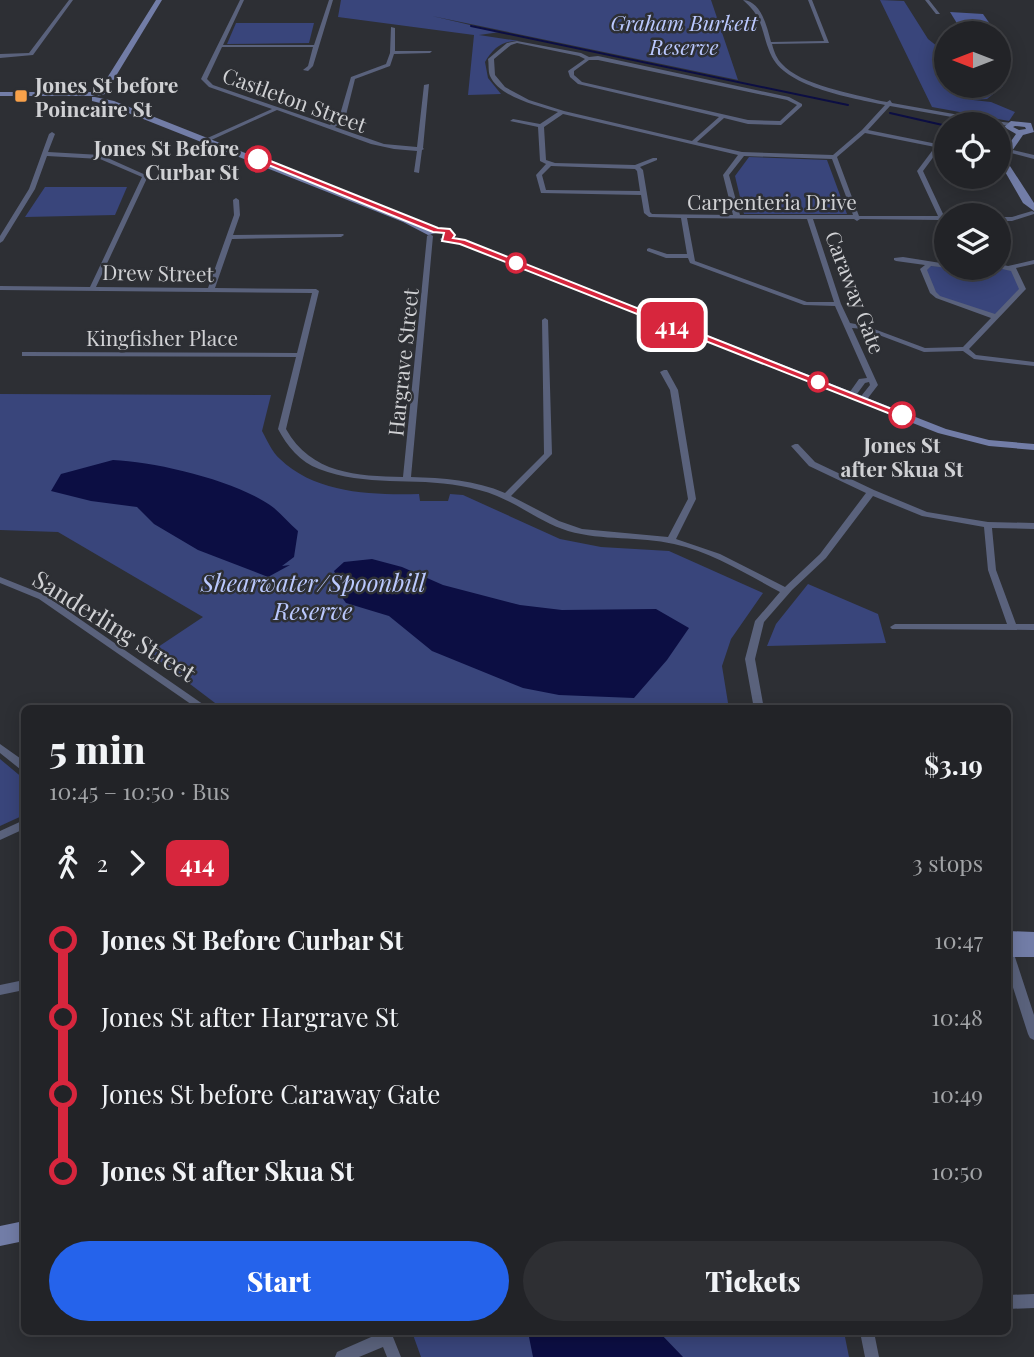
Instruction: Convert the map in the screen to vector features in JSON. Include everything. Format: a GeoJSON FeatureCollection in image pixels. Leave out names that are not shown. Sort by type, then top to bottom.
{"type":"FeatureCollection","features":[{"type":"Feature","properties":{"kind":"street"},"geometry":{"type":"LineString","coordinates":[[0,56],[27,55],[33,52],[71,0]]}},
{"type":"Feature","properties":{"kind":"street"},"geometry":{"type":"LineString","coordinates":[[96,96],[159,0]]}},
{"type":"Feature","properties":{"kind":"street","name":"Castleton Street"},"geometry":{"type":"LineString","coordinates":[[242,0],[204,79],[211,86],[388,149],[421,149]]}},
{"type":"Feature","properties":{"kind":"street"},"geometry":{"type":"LineString","coordinates":[[306,70],[310,66],[331,0]]}},
{"type":"Feature","properties":{"kind":"street"},"geometry":{"type":"LineString","coordinates":[[745,0],[758,10],[777,61],[783,70],[796,78],[829,89],[937,112]]}},
{"type":"Feature","properties":{"kind":"street"},"geometry":{"type":"LineString","coordinates":[[770,43],[827,42],[810,0]]}},
{"type":"Feature","properties":{"kind":"street"},"geometry":{"type":"LineString","coordinates":[[927,0],[937,13]]}},
{"type":"Feature","properties":{"kind":"street"},"geometry":{"type":"LineString","coordinates":[[331,127],[342,119],[354,78],[388,65],[392,53],[393,28]]}},
{"type":"Feature","properties":{"kind":"street"},"geometry":{"type":"LineString","coordinates":[[587,59],[581,55],[517,42],[509,44],[491,59],[492,75],[503,88],[527,101],[562,112],[742,154],[834,157],[864,131],[890,102]]}},
{"type":"Feature","properties":{"kind":"street"},"geometry":{"type":"LineString","coordinates":[[220,46],[316,46]]}},
{"type":"Feature","properties":{"kind":"street"},"geometry":{"type":"LineString","coordinates":[[392,53],[430,52]]}},
{"type":"Feature","properties":{"kind":"street"},"geometry":{"type":"LineString","coordinates":[[598,58],[776,96],[800,105],[781,123],[748,122],[723,116],[580,83],[572,76],[571,71],[587,59],[598,58]]}},
{"type":"Feature","properties":{"kind":"street"},"geometry":{"type":"LineString","coordinates":[[417,172],[427,85]]}},
{"type":"Feature","properties":{"kind":"street"},"geometry":{"type":"LineString","coordinates":[[0,94],[96,96],[416,224],[438,237],[474,247],[958,436],[989,443],[1034,444]]}},
{"type":"Feature","properties":{"kind":"street"},"geometry":{"type":"LineString","coordinates":[[205,139],[276,109]]}},
{"type":"Feature","properties":{"kind":"street"},"geometry":{"type":"LineString","coordinates":[[513,121],[541,126],[562,112]]}},
{"type":"Feature","properties":{"kind":"street"},"geometry":{"type":"LineString","coordinates":[[694,142],[723,116]]}},
{"type":"Feature","properties":{"kind":"street"},"geometry":{"type":"LineString","coordinates":[[599,128],[608,122]]}},
{"type":"Feature","properties":{"kind":"street"},"geometry":{"type":"LineString","coordinates":[[541,126],[543,161],[549,164],[636,167],[655,159]]}},
{"type":"Feature","properties":{"kind":"street"},"geometry":{"type":"LineString","coordinates":[[1011,127],[1030,130]]}},
{"type":"Feature","properties":{"kind":"street"},"geometry":{"type":"LineString","coordinates":[[1011,146],[1030,130]]}},
{"type":"Feature","properties":{"kind":"street"},"geometry":{"type":"LineString","coordinates":[[864,131],[934,146]]}},
{"type":"Feature","properties":{"kind":"street"},"geometry":{"type":"LineString","coordinates":[[0,242],[32,189],[52,134]]}},
{"type":"Feature","properties":{"kind":"street"},"geometry":{"type":"LineString","coordinates":[[1011,151],[1034,155]]}},
{"type":"Feature","properties":{"kind":"street"},"geometry":{"type":"LineString","coordinates":[[934,152],[920,171],[936,203]]}},
{"type":"Feature","properties":{"kind":"street"},"geometry":{"type":"LineString","coordinates":[[45,154],[101,157],[145,176],[92,289]]}},
{"type":"Feature","properties":{"kind":"street"},"geometry":{"type":"LineString","coordinates":[[737,218],[726,175],[742,154]]}},
{"type":"Feature","properties":{"kind":"street"},"geometry":{"type":"LineString","coordinates":[[834,157],[857,219]]}},
{"type":"Feature","properties":{"kind":"street"},"geometry":{"type":"LineString","coordinates":[[549,164],[539,175],[542,192],[643,194]]}},
{"type":"Feature","properties":{"kind":"street","name":"Carpenteria Drive"},"geometry":{"type":"LineString","coordinates":[[636,167],[640,170],[647,213],[651,216],[934,218]]}},
{"type":"Feature","properties":{"kind":"street"},"geometry":{"type":"LineString","coordinates":[[1011,176],[1033,211]]}},
{"type":"Feature","properties":{"kind":"street"},"geometry":{"type":"LineString","coordinates":[[1011,188],[1020,203],[1033,211]]}},
{"type":"Feature","properties":{"kind":"street"},"geometry":{"type":"LineString","coordinates":[[211,290],[237,215],[236,200]]}},
{"type":"Feature","properties":{"kind":"street"},"geometry":{"type":"LineString","coordinates":[[1011,219],[1033,211]]}},
{"type":"Feature","properties":{"kind":"street"},"geometry":{"type":"LineString","coordinates":[[684,217],[692,262],[806,304],[838,304]]}},
{"type":"Feature","properties":{"kind":"street","name":"Caraway Gate"},"geometry":{"type":"LineString","coordinates":[[810,219],[838,304],[874,385],[858,396]]}},
{"type":"Feature","properties":{"kind":"street"},"geometry":{"type":"LineString","coordinates":[[230,237],[341,235]]}},
{"type":"Feature","properties":{"kind":"street","name":"Hargrave Street"},"geometry":{"type":"LineString","coordinates":[[407,480],[438,237]]}},
{"type":"Feature","properties":{"kind":"street"},"geometry":{"type":"LineString","coordinates":[[649,250],[666,256],[690,256]]}},
{"type":"Feature","properties":{"kind":"street"},"geometry":{"type":"LineString","coordinates":[[896,259],[914,260],[934,266]]}},
{"type":"Feature","properties":{"kind":"street"},"geometry":{"type":"LineString","coordinates":[[1011,268],[1034,262]]}},
{"type":"Feature","properties":{"kind":"street"},"geometry":{"type":"LineString","coordinates":[[928,266],[923,269],[933,293],[938,297],[996,317]]}},
{"type":"Feature","properties":{"kind":"street"},"geometry":{"type":"LineString","coordinates":[[847,325],[864,327],[924,350],[965,349],[1024,289],[1011,270]]}},
{"type":"Feature","properties":{"kind":"street","name":"Drew Street"},"geometry":{"type":"LineString","coordinates":[[0,288],[316,291],[299,355]]}},
{"type":"Feature","properties":{"kind":"street"},"geometry":{"type":"LineString","coordinates":[[506,497],[548,454],[545,320]]}},
{"type":"Feature","properties":{"kind":"street"},"geometry":{"type":"LineString","coordinates":[[965,349],[974,358],[1034,363]]}},
{"type":"Feature","properties":{"kind":"street","name":"Kingfisher Place"},"geometry":{"type":"LineString","coordinates":[[25,354],[299,355]]}},
{"type":"Feature","properties":{"kind":"street"},"geometry":{"type":"LineString","coordinates":[[299,355],[282,429],[290,444],[320,467],[346,476],[464,483],[506,497],[569,529],[596,535],[671,540],[696,546],[785,591]]}},
{"type":"Feature","properties":{"kind":"street"},"geometry":{"type":"LineString","coordinates":[[664,372],[674,390],[692,499],[671,540]]}},
{"type":"Feature","properties":{"kind":"street"},"geometry":{"type":"LineString","coordinates":[[795,446],[812,464],[925,514],[988,526],[1034,526]]}},
{"type":"Feature","properties":{"kind":"street"},"geometry":{"type":"LineString","coordinates":[[758,705],[750,659],[760,621],[785,591],[823,556],[871,492]]}},
{"type":"Feature","properties":{"kind":"street"},"geometry":{"type":"LineString","coordinates":[[988,526],[992,570],[1012,626]]}},
{"type":"Feature","properties":{"kind":"street","name":"Sanderling Street"},"geometry":{"type":"LineString","coordinates":[[0,580],[42,597],[199,705]]}},
{"type":"Feature","properties":{"kind":"street"},"geometry":{"type":"LineString","coordinates":[[895,627],[1034,627]]}},
{"type":"Feature","properties":{"kind":"street"},"geometry":{"type":"LineString","coordinates":[[0,748],[21,764]]}},
{"type":"Feature","properties":{"kind":"street"},"geometry":{"type":"LineString","coordinates":[[0,836],[21,826]]}},
{"type":"Feature","properties":{"kind":"street"},"geometry":{"type":"LineString","coordinates":[[1011,939],[1034,939]]}},
{"type":"Feature","properties":{"kind":"street"},"geometry":{"type":"LineString","coordinates":[[1011,952],[1034,950]]}},
{"type":"Feature","properties":{"kind":"street"},"geometry":{"type":"LineString","coordinates":[[1011,961],[1034,1034]]}},
{"type":"Feature","properties":{"kind":"street"},"geometry":{"type":"LineString","coordinates":[[0,990],[21,986]]}},
{"type":"Feature","properties":{"kind":"street"},"geometry":{"type":"LineString","coordinates":[[0,1236],[21,1232]]}},
{"type":"Feature","properties":{"kind":"street"},"geometry":{"type":"LineString","coordinates":[[1011,1301],[1034,1301]]}},
{"type":"Feature","properties":{"kind":"street"},"geometry":{"type":"LineString","coordinates":[[342,1357],[385,1335],[394,1357]]}},
{"type":"Feature","properties":{"kind":"street"},"geometry":{"type":"LineString","coordinates":[[868,1335],[872,1357]]}},
{"type":"Feature","properties":{"kind":"green space","name":"Graham Burkett Reserve"},"geometry":{"type":"Polygon","coordinates":[[[341,0],[711,0],[738,80],[432,16],[500,32],[479,35],[519,41],[499,46],[485,62],[488,78],[501,94],[468,95],[474,35],[338,17],[341,0]]]}},
{"type":"Feature","properties":{"kind":"green space"},"geometry":{"type":"Polygon","coordinates":[[[880,0],[904,1],[928,39],[934,44],[934,98],[988,98],[973,100],[991,102],[1015,112],[1011,118],[1011,112],[960,112],[932,107],[880,0]]]}},
{"type":"Feature","properties":{"kind":"green space"},"geometry":{"type":"Polygon","coordinates":[[[236,23],[314,23],[309,43],[227,44],[236,23]]]}},
{"type":"Feature","properties":{"kind":"green space"},"geometry":{"type":"Polygon","coordinates":[[[749,157],[827,160],[847,214],[744,214],[735,176],[749,157]]]}},
{"type":"Feature","properties":{"kind":"green space"},"geometry":{"type":"Polygon","coordinates":[[[45,187],[127,187],[115,215],[25,217],[45,187]]]}},
{"type":"Feature","properties":{"kind":"green space"},"geometry":{"type":"Polygon","coordinates":[[[934,266],[934,280],[1011,280],[1011,270],[1023,289],[996,317],[938,297],[923,269],[934,266]]]}},
{"type":"Feature","properties":{"kind":"green space","name":"Shearwater/Spoonbill Reserve"},"geometry":{"type":"Polygon","coordinates":[[[0,394],[271,395],[262,431],[277,456],[294,471],[310,479],[328,486],[364,493],[419,494],[420,501],[448,501],[450,494],[463,495],[560,539],[601,547],[669,551],[763,593],[731,639],[722,666],[728,705],[218,705],[149,653],[203,617],[58,532],[0,530],[0,394]]]}},
{"type":"Feature","properties":{"kind":"green space"},"geometry":{"type":"Polygon","coordinates":[[[808,584],[878,614],[886,643],[767,646],[776,624],[808,584]]]}},
{"type":"Feature","properties":{"kind":"green space"},"geometry":{"type":"Polygon","coordinates":[[[0,759],[21,776],[21,816],[0,826],[0,759]]]}},
{"type":"Feature","properties":{"kind":"green space"},"geometry":{"type":"Polygon","coordinates":[[[413,1335],[845,1335],[849,1357],[421,1357],[413,1335]]]}},
{"type":"Feature","properties":{"kind":"shaded area"},"geometry":{"type":"Polygon","coordinates":[[[113,460],[174,469],[219,481],[259,498],[298,531],[294,557],[282,566],[290,565],[268,577],[198,550],[154,524],[137,507],[91,501],[51,491],[61,474],[113,460]]]}},
{"type":"Feature","properties":{"kind":"shaded area"},"geometry":{"type":"Polygon","coordinates":[[[372,559],[402,567],[443,585],[520,605],[562,610],[656,609],[689,628],[667,660],[634,698],[559,695],[523,688],[432,651],[389,616],[346,603],[341,596],[339,581],[334,571],[344,562],[372,559]]]}},
{"type":"Feature","properties":{"kind":"shaded area"},"geometry":{"type":"Polygon","coordinates":[[[529,1335],[662,1335],[683,1357],[533,1357],[529,1335]]]}},
{"type":"Feature","properties":{"kind":"building"},"geometry":{"type":"Polygon","coordinates":[[[950,12],[983,14],[988,21],[956,21],[950,12]]]}},
{"type":"Feature","properties":{"kind":"waterway"},"geometry":{"type":"LineString","coordinates":[[471,26],[848,105]]}},
{"type":"Feature","properties":{"kind":"waterway"},"geometry":{"type":"LineString","coordinates":[[890,113],[934,123]]}},
{"type":"Feature","properties":{"kind":"bus line","name":"414"},"geometry":{"type":"LineString","coordinates":[[258,159],[429,227],[451,233],[450,237],[445,239],[462,242],[902,415]]}},
{"type":"Feature","properties":{"kind":"place","name":"Jones St before Poincaire St"},"geometry":{"type":"Point","coordinates":[21,96]}},
{"type":"Feature","properties":{"kind":"place","name":"Jones St Before Curbar St"},"geometry":{"type":"Point","coordinates":[258,159]}},
{"type":"Feature","properties":{"kind":"place","name":"Jones St after Skua St"},"geometry":{"type":"Point","coordinates":[902,415]}}]}
